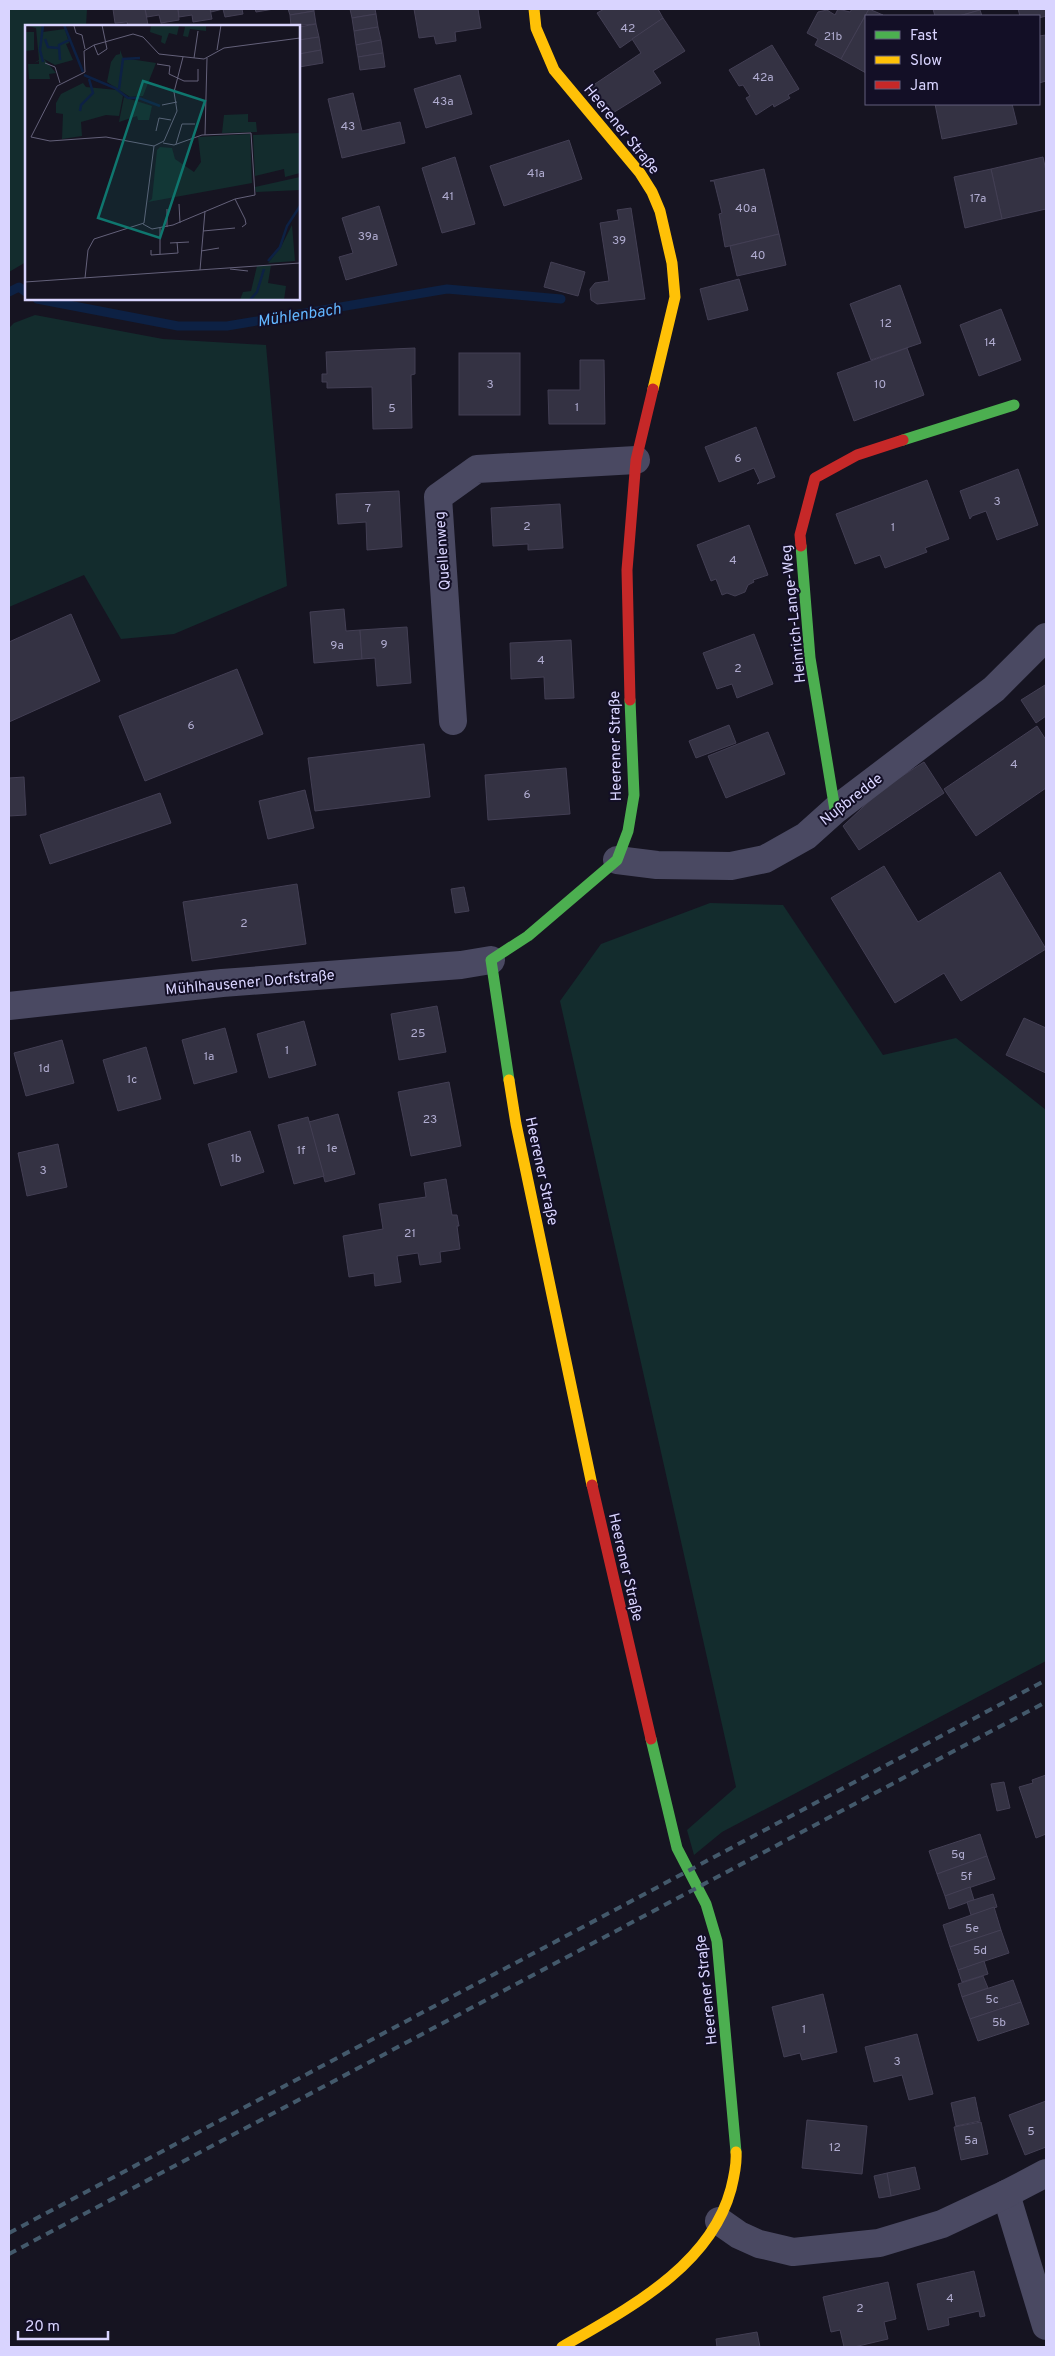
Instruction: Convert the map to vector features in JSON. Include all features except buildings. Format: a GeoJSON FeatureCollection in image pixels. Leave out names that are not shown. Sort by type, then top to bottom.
{"type":"FeatureCollection","features":[{"type":"Feature","properties":{"kind":"street","name":"Heerener Straße"},"geometry":{"type":"LineString","coordinates":[[534,9],[536,28],[554,70],[640,173],[652,192],[660,212],[672,263],[674,297],[636,460],[627,570],[627,627],[634,795],[628,831],[617,860],[528,936],[491,960],[516,1124],[597,1506],[676,1848],[706,1904],[713,1922],[717,1941],[737,2161],[732,2189],[719,2221],[700,2248],[676,2270],[621,2312],[562,2347]]}},
{"type":"Feature","properties":{"kind":"street","name":"Heinrich-Lange-Weg"},"geometry":{"type":"LineString","coordinates":[[835,810],[810,658],[800,535],[815,478],[857,455],[1014,405]]}},
{"type":"Feature","properties":{"kind":"street","name":"Quellenweg"},"geometry":{"type":"LineString","coordinates":[[453,721],[438,497],[477,469],[636,460]]}},
{"type":"Feature","properties":{"kind":"street","name":"Nußbredde"},"geometry":{"type":"LineString","coordinates":[[617,860],[657,865],[731,866],[765,859],[806,836],[835,810],[994,689],[1046,637]]}},
{"type":"Feature","properties":{"kind":"street","name":"Mühlhausener Dorfstraße"},"geometry":{"type":"LineString","coordinates":[[9,1006],[222,983],[460,965],[491,960]]}},
{"type":"Feature","properties":{"kind":"street"},"geometry":{"type":"LineString","coordinates":[[719,2221],[739,2235],[760,2244],[793,2252],[827,2250],[880,2243],[942,2224],[1046,2173]]}},
{"type":"Feature","properties":{"kind":"street"},"geometry":{"type":"LineString","coordinates":[[1006,2194],[1046,2326]]}},
{"type":"Feature","properties":{"kind":"green space"},"geometry":{"type":"Polygon","coordinates":[[[9,9],[87,9],[86,25],[25,25],[25,263],[9,272],[9,9]]]}},
{"type":"Feature","properties":{"kind":"green space"},"geometry":{"type":"Polygon","coordinates":[[[35,315],[163,339],[266,345],[287,586],[174,634],[121,639],[84,575],[9,607],[9,328],[14,323],[35,315]]]}},
{"type":"Feature","properties":{"kind":"green space"},"geometry":{"type":"Polygon","coordinates":[[[710,903],[783,905],[883,1055],[956,1038],[1046,1110],[1046,1661],[722,1832],[694,1855],[687,1830],[736,1787],[560,1001],[601,944],[710,903]]]}},
{"type":"Feature","properties":{"kind":"waterway","name":"Mühlenbach"},"geometry":{"type":"LineString","coordinates":[[9,292],[19,287],[25,291]]}},
{"type":"Feature","properties":{"kind":"waterway","name":"Mühlenbach"},"geometry":{"type":"LineString","coordinates":[[42,300],[178,326],[227,326],[447,289],[561,299]]}},
{"type":"Feature","properties":{"kind":"railway"},"geometry":{"type":"LineString","coordinates":[[9,2233],[1046,1680]]}},
{"type":"Feature","properties":{"kind":"railway"},"geometry":{"type":"LineString","coordinates":[[9,2254],[1046,1702]]}},
{"type":"Feature","properties":{"kind":"traffic: fast"},"geometry":{"type":"LineString","coordinates":[[903,440],[1014,405]]}},
{"type":"Feature","properties":{"kind":"traffic: fast"},"geometry":{"type":"LineString","coordinates":[[801,546],[810,658],[835,810]]}},
{"type":"Feature","properties":{"kind":"traffic: fast"},"geometry":{"type":"LineString","coordinates":[[509,1080],[491,960],[528,936],[617,860],[628,831],[634,795],[630,700]]}},
{"type":"Feature","properties":{"kind":"traffic: fast"},"geometry":{"type":"LineString","coordinates":[[651,1739],[677,1848],[706,1904],[717,1941],[736,2152]]}},
{"type":"Feature","properties":{"kind":"traffic: slow"},"geometry":{"type":"LineString","coordinates":[[534,9],[536,28],[554,70],[640,173],[652,192],[660,211],[672,263],[675,297],[653,389]]}},
{"type":"Feature","properties":{"kind":"traffic: slow"},"geometry":{"type":"LineString","coordinates":[[509,1080],[516,1124],[592,1485]]}},
{"type":"Feature","properties":{"kind":"traffic: slow"},"geometry":{"type":"LineString","coordinates":[[562,2347],[613,2317],[663,2283],[705,2241],[720,2217],[731,2189],[736,2166],[736,2152]]}},
{"type":"Feature","properties":{"kind":"traffic: jam"},"geometry":{"type":"LineString","coordinates":[[630,700],[627,570],[636,460],[653,389]]}},
{"type":"Feature","properties":{"kind":"traffic: jam"},"geometry":{"type":"LineString","coordinates":[[801,546],[800,535],[815,478],[857,455],[903,440]]}},
{"type":"Feature","properties":{"kind":"traffic: jam"},"geometry":{"type":"LineString","coordinates":[[592,1485],[651,1739]]}}]}
